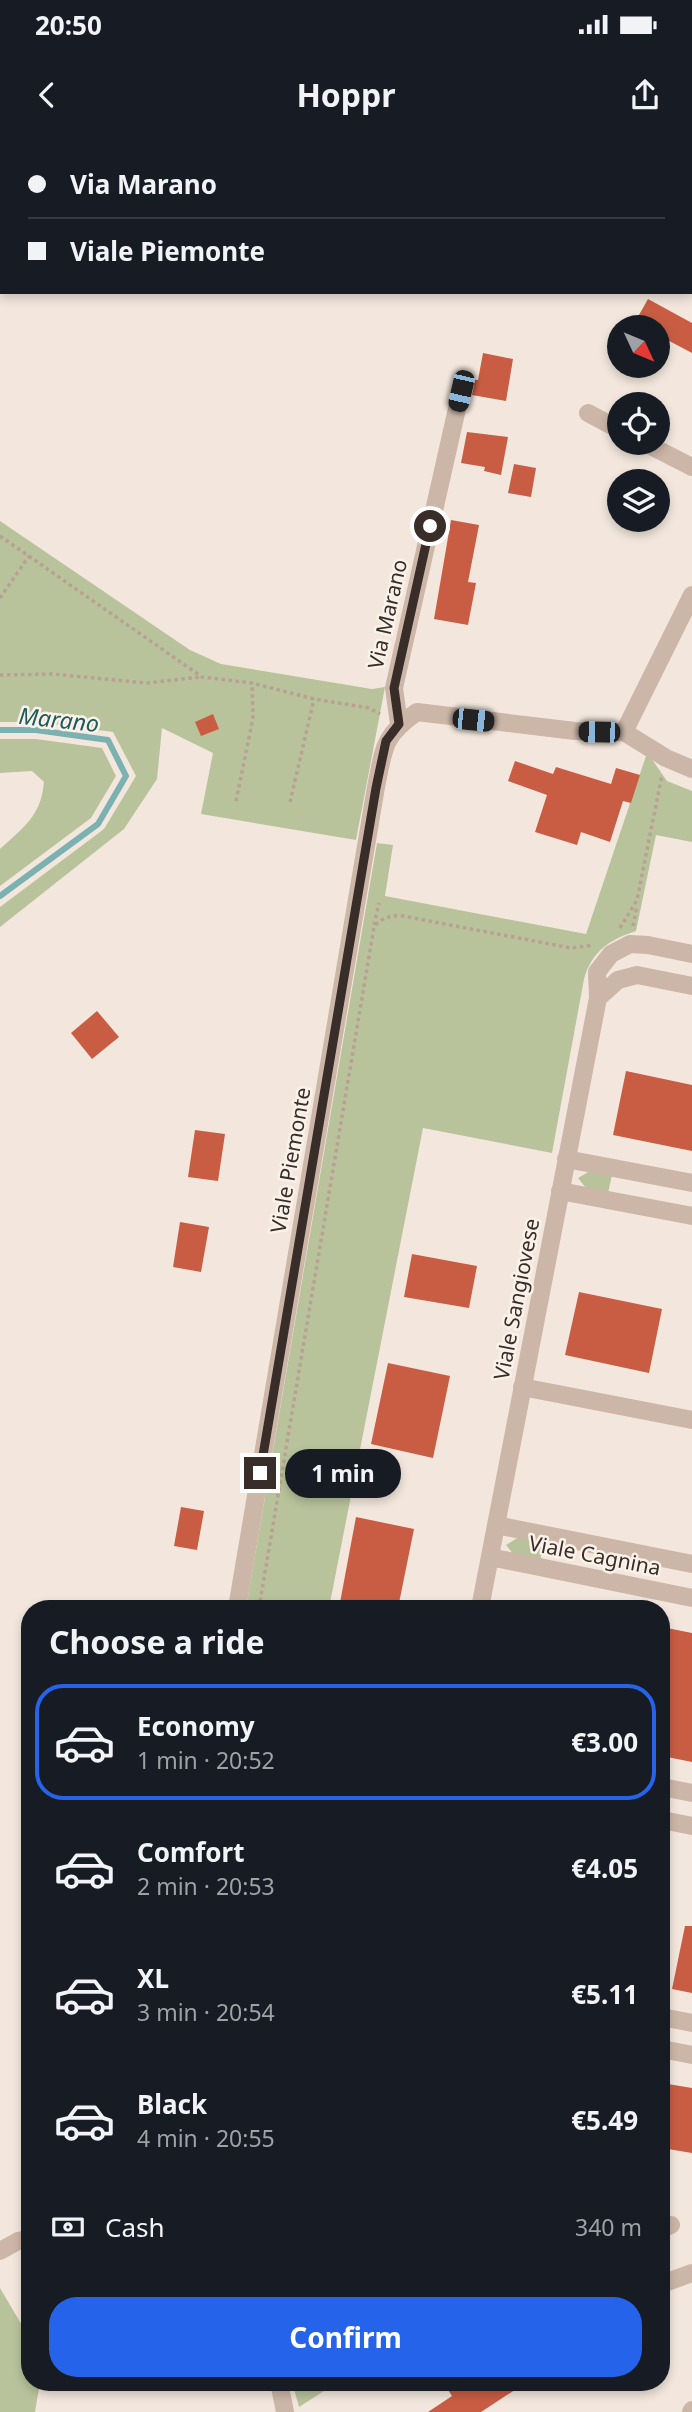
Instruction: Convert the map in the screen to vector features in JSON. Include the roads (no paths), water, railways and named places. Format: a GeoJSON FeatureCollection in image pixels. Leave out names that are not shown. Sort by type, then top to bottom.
{"type":"FeatureCollection","features":[{"type":"Feature","properties":{"kind":"street","name":"Via Marano"},"geometry":{"type":"LineString","coordinates":[[399,724],[394,688],[461,391]]}},
{"type":"Feature","properties":{"kind":"street"},"geometry":{"type":"LineString","coordinates":[[588,413],[607,423]]}},
{"type":"Feature","properties":{"kind":"street"},"geometry":{"type":"LineString","coordinates":[[668,455],[692,467]]}},
{"type":"Feature","properties":{"kind":"street"},"geometry":{"type":"LineString","coordinates":[[624,732],[692,595]]}},
{"type":"Feature","properties":{"kind":"street"},"geometry":{"type":"LineString","coordinates":[[399,724],[417,712],[575,732],[624,732],[666,758],[692,769]]}},
{"type":"Feature","properties":{"kind":"street","name":"Viale Piemonte"},"geometry":{"type":"LineString","coordinates":[[238,1600],[376,788],[386,741],[399,724]]}},
{"type":"Feature","properties":{"kind":"street","name":"Viale Sangiovese"},"geometry":{"type":"LineString","coordinates":[[481,1600],[598,998],[597,972],[611,954],[630,944],[692,954]]}},
{"type":"Feature","properties":{"kind":"street"},"geometry":{"type":"LineString","coordinates":[[598,998],[618,980],[637,975],[692,986]]}},
{"type":"Feature","properties":{"kind":"street"},"geometry":{"type":"LineString","coordinates":[[566,1159],[692,1183]]}},
{"type":"Feature","properties":{"kind":"street"},"geometry":{"type":"LineString","coordinates":[[560,1191],[692,1216]]}},
{"type":"Feature","properties":{"kind":"street"},"geometry":{"type":"LineString","coordinates":[[523,1387],[692,1420]]}},
{"type":"Feature","properties":{"kind":"street","name":"Viale Cagnina"},"geometry":{"type":"LineString","coordinates":[[496,1525],[692,1564]]}},
{"type":"Feature","properties":{"kind":"street","name":"Viale Cagnina"},"geometry":{"type":"LineString","coordinates":[[489,1557],[692,1598]]}},
{"type":"Feature","properties":{"kind":"street"},"geometry":{"type":"LineString","coordinates":[[670,1789],[692,1793]]}},
{"type":"Feature","properties":{"kind":"street"},"geometry":{"type":"LineString","coordinates":[[670,1822],[692,1826]]}},
{"type":"Feature","properties":{"kind":"street"},"geometry":{"type":"LineString","coordinates":[[670,2019],[692,2023]]}},
{"type":"Feature","properties":{"kind":"street"},"geometry":{"type":"LineString","coordinates":[[670,2051],[692,2055]]}},
{"type":"Feature","properties":{"kind":"street"},"geometry":{"type":"LineString","coordinates":[[0,2251],[21,2240]]}},
{"type":"Feature","properties":{"kind":"street"},"geometry":{"type":"LineString","coordinates":[[670,2281],[692,2273]]}},
{"type":"Feature","properties":{"kind":"street"},"geometry":{"type":"LineString","coordinates":[[281,2391],[285,2412]]}},
{"type":"Feature","properties":{"kind":"waterway","name":"Marano"},"geometry":{"type":"LineString","coordinates":[[0,730],[36,730],[108,740],[126,776],[98,824],[0,896]]}}]}
